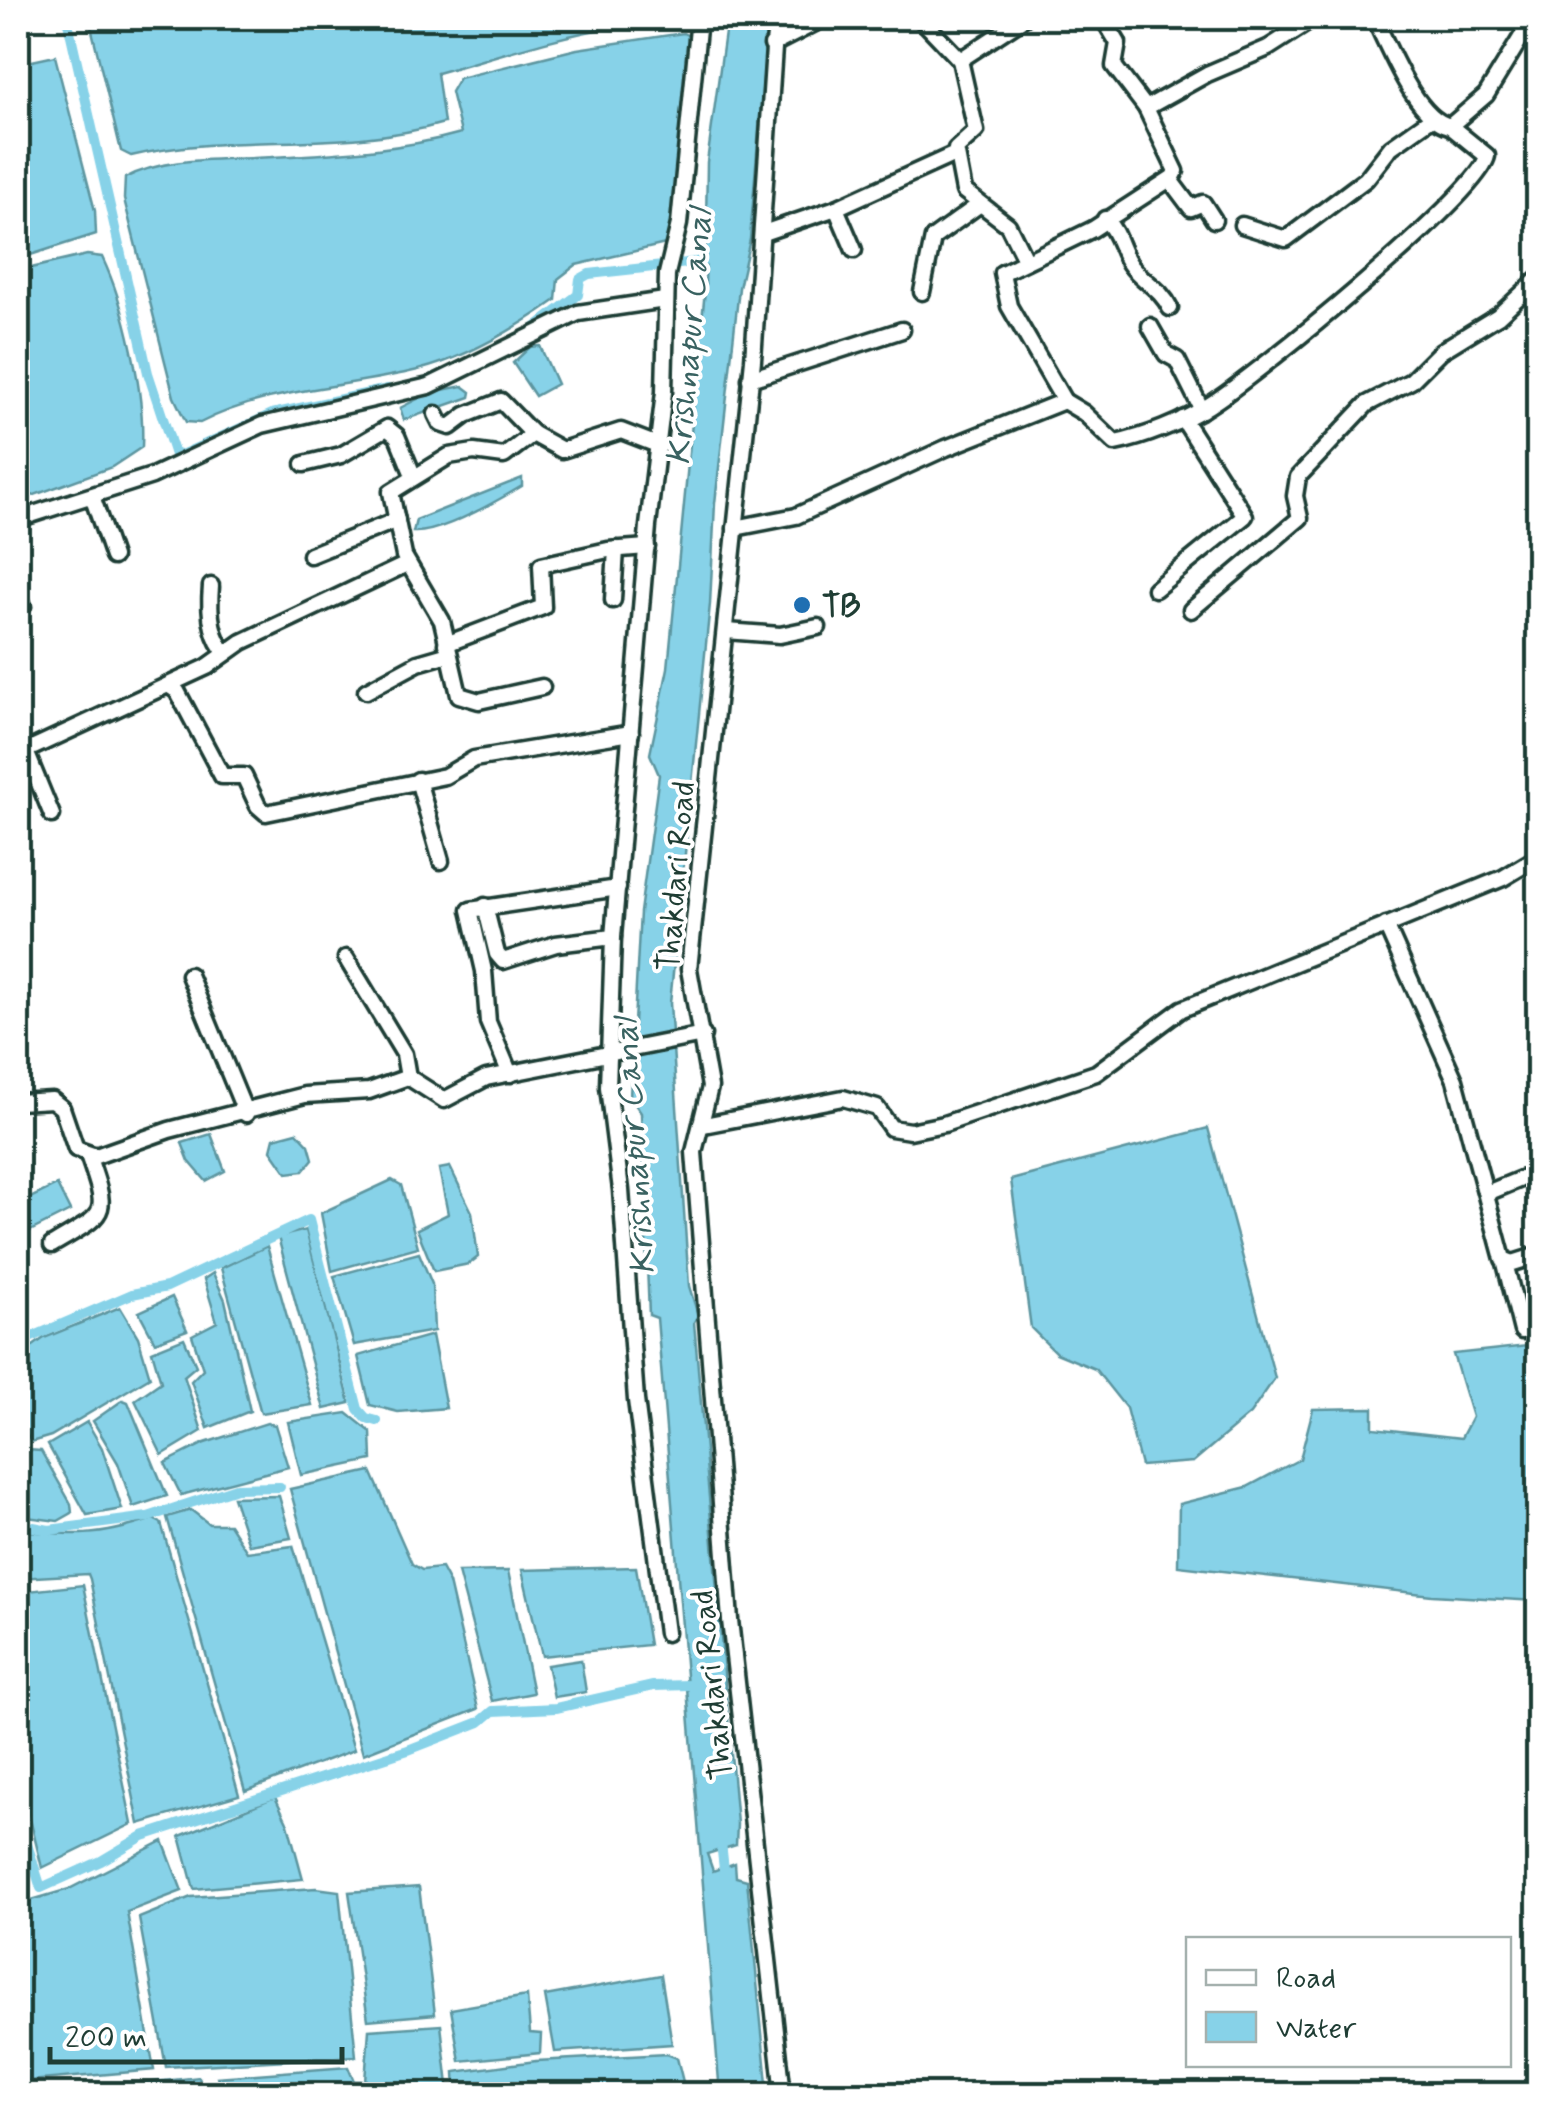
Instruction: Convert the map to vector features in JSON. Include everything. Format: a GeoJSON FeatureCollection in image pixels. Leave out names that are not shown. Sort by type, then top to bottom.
{"type":"FeatureCollection","features":[{"type":"Feature","properties":{"kind":"street"},"geometry":{"type":"LineString","coordinates":[[666,1633],[636,1400],[621,1190],[608,1087],[618,1052],[613,937],[647,547],[660,446],[665,300],[669,256],[679,224],[699,18]]}},
{"type":"Feature","properties":{"kind":"street","name":"Thakdari Road"},"geometry":{"type":"LineString","coordinates":[[776,18],[750,379],[689,969],[695,1036],[710,1087],[704,1125],[694,1152],[730,1620],[783,2094]]}},
{"type":"Feature","properties":{"kind":"street"},"geometry":{"type":"LineString","coordinates":[[772,46],[826,18]]}},
{"type":"Feature","properties":{"kind":"street"},"geometry":{"type":"LineString","coordinates":[[920,18],[960,60],[976,131],[960,143],[956,154],[964,191],[1008,225],[1026,261]]}},
{"type":"Feature","properties":{"kind":"street"},"geometry":{"type":"LineString","coordinates":[[1103,18],[1118,43],[1114,66],[1146,108],[1176,170],[1170,180],[1105,219],[1002,273],[1009,306],[1064,401],[1084,413],[1116,443],[1202,410],[1416,236],[1470,182],[1487,156],[1450,126],[1432,118],[1414,94],[1374,18]]}},
{"type":"Feature","properties":{"kind":"street"},"geometry":{"type":"LineString","coordinates":[[1146,108],[1207,74],[1268,48],[1315,18]]}},
{"type":"Feature","properties":{"kind":"street"},"geometry":{"type":"LineString","coordinates":[[1450,126],[1486,96],[1532,18]]}},
{"type":"Feature","properties":{"kind":"street"},"geometry":{"type":"LineString","coordinates":[[960,60],[1015,20]]}},
{"type":"Feature","properties":{"kind":"street"},"geometry":{"type":"LineString","coordinates":[[1242,224],[1286,239],[1366,179],[1391,147],[1432,118]]}},
{"type":"Feature","properties":{"kind":"street"},"geometry":{"type":"LineString","coordinates":[[763,233],[836,208],[956,154]]}},
{"type":"Feature","properties":{"kind":"street"},"geometry":{"type":"LineString","coordinates":[[1170,180],[1191,208],[1203,203],[1214,220]]}},
{"type":"Feature","properties":{"kind":"street"},"geometry":{"type":"LineString","coordinates":[[922,292],[933,238],[980,204]]}},
{"type":"Feature","properties":{"kind":"street"},"geometry":{"type":"LineString","coordinates":[[836,208],[854,250]]}},
{"type":"Feature","properties":{"kind":"street"},"geometry":{"type":"LineString","coordinates":[[1105,219],[1122,239],[1131,266],[1161,293],[1170,308]]}},
{"type":"Feature","properties":{"kind":"street"},"geometry":{"type":"LineString","coordinates":[[1191,610],[1300,518],[1295,496],[1298,477],[1367,404],[1411,381],[1442,352],[1498,316],[1538,279]]}},
{"type":"Feature","properties":{"kind":"street"},"geometry":{"type":"LineString","coordinates":[[18,518],[152,476],[262,425],[428,386],[578,313],[665,300]]}},
{"type":"Feature","properties":{"kind":"street"},"geometry":{"type":"LineString","coordinates":[[1150,326],[1166,354],[1177,360],[1202,410]]}},
{"type":"Feature","properties":{"kind":"street"},"geometry":{"type":"LineString","coordinates":[[750,379],[902,330]]}},
{"type":"Feature","properties":{"kind":"street"},"geometry":{"type":"LineString","coordinates":[[436,414],[441,424],[450,427],[466,414],[501,401],[533,434],[562,450],[621,430],[660,446]]}},
{"type":"Feature","properties":{"kind":"street"},"geometry":{"type":"LineString","coordinates":[[736,528],[796,516],[946,448],[1064,401]]}},
{"type":"Feature","properties":{"kind":"street"},"geometry":{"type":"LineString","coordinates":[[1155,589],[1245,516],[1183,418]]}},
{"type":"Feature","properties":{"kind":"street"},"geometry":{"type":"LineString","coordinates":[[304,464],[341,455],[387,428],[397,436],[412,475]]}},
{"type":"Feature","properties":{"kind":"street"},"geometry":{"type":"LineString","coordinates":[[533,434],[504,456],[460,453],[412,475],[392,492],[407,564],[432,600],[456,686],[464,700],[542,687]]}},
{"type":"Feature","properties":{"kind":"street"},"geometry":{"type":"LineString","coordinates":[[92,496],[113,557]]}},
{"type":"Feature","properties":{"kind":"street"},"geometry":{"type":"LineString","coordinates":[[310,555],[397,520]]}},
{"type":"Feature","properties":{"kind":"street"},"geometry":{"type":"LineString","coordinates":[[366,691],[418,663],[544,607],[541,566],[616,549],[647,547]]}},
{"type":"Feature","properties":{"kind":"street"},"geometry":{"type":"LineString","coordinates":[[613,600],[616,549]]}},
{"type":"Feature","properties":{"kind":"street"},"geometry":{"type":"LineString","coordinates":[[52,815],[21,748],[168,684],[407,564]]}},
{"type":"Feature","properties":{"kind":"street"},"geometry":{"type":"LineString","coordinates":[[210,586],[210,614],[217,640],[226,654]]}},
{"type":"Feature","properties":{"kind":"street"},"geometry":{"type":"LineString","coordinates":[[726,631],[780,635],[818,627]]}},
{"type":"Feature","properties":{"kind":"street"},"geometry":{"type":"LineString","coordinates":[[168,684],[177,691],[222,776],[244,776],[262,811],[275,812],[445,776],[474,759],[632,733]]}},
{"type":"Feature","properties":{"kind":"street"},"geometry":{"type":"LineString","coordinates":[[418,780],[442,861]]}},
{"type":"Feature","properties":{"kind":"street"},"geometry":{"type":"LineString","coordinates":[[704,1125],[843,1098],[877,1108],[891,1128],[910,1131],[944,1124],[1096,1073],[1182,1009],[1503,878],[1538,857]]}},
{"type":"Feature","properties":{"kind":"street"},"geometry":{"type":"LineString","coordinates":[[510,1074],[488,1022],[484,970],[470,910],[618,888]]}},
{"type":"Feature","properties":{"kind":"street"},"geometry":{"type":"LineString","coordinates":[[485,906],[497,954],[503,962],[556,944],[613,937]]}},
{"type":"Feature","properties":{"kind":"street"},"geometry":{"type":"LineString","coordinates":[[1386,925],[1447,1055],[1522,1331]]}},
{"type":"Feature","properties":{"kind":"street"},"geometry":{"type":"LineString","coordinates":[[346,958],[404,1054],[408,1077],[444,1100],[486,1078],[695,1036]]}},
{"type":"Feature","properties":{"kind":"street"},"geometry":{"type":"LineString","coordinates":[[189,974],[246,1114]]}},
{"type":"Feature","properties":{"kind":"street"},"geometry":{"type":"LineString","coordinates":[[88,1156],[112,1152],[169,1130],[246,1114],[305,1095],[368,1091],[408,1077]]}},
{"type":"Feature","properties":{"kind":"street"},"geometry":{"type":"LineString","coordinates":[[18,1102],[52,1100],[62,1108],[76,1149],[88,1156],[104,1198],[95,1220],[52,1246]]}},
{"type":"Feature","properties":{"kind":"street"},"geometry":{"type":"LineString","coordinates":[[1487,1193],[1538,1172]]}},
{"type":"Feature","properties":{"kind":"street"},"geometry":{"type":"LineString","coordinates":[[1505,1263],[1538,1255]]}},
{"type":"Feature","properties":{"kind":"water"},"geometry":{"type":"Polygon","coordinates":[[[89,18],[686,18],[669,24],[618,26],[572,35],[437,73],[444,123],[367,137],[209,145],[131,156],[121,151],[89,18]]]}},
{"type":"Feature","properties":{"kind":"water"},"geometry":{"type":"Polygon","coordinates":[[[727,18],[768,18],[750,239],[739,288],[715,503],[710,604],[670,1003],[689,1286],[698,1315],[694,1322],[737,1824],[736,1845],[707,1854],[713,1871],[735,1863],[736,1877],[747,1880],[768,2094],[720,2094],[657,1318],[649,1315],[641,1113],[630,1097],[640,912],[659,775],[650,754],[668,668],[705,290],[707,162],[727,18]]]}},
{"type":"Feature","properties":{"kind":"water"},"geometry":{"type":"Polygon","coordinates":[[[683,33],[693,38],[674,242],[576,265],[558,279],[556,300],[490,341],[436,365],[252,402],[200,423],[186,422],[174,397],[124,199],[125,178],[171,163],[358,151],[461,133],[451,92],[459,78],[577,49],[683,33]]]}},
{"type":"Feature","properties":{"kind":"water"},"geometry":{"type":"Polygon","coordinates":[[[55,56],[95,211],[96,234],[18,259],[18,64],[55,56]]]}},
{"type":"Feature","properties":{"kind":"water"},"geometry":{"type":"Polygon","coordinates":[[[87,255],[102,257],[126,324],[137,376],[142,447],[112,467],[18,501],[18,271],[87,255]]]}},
{"type":"Feature","properties":{"kind":"water"},"geometry":{"type":"Polygon","coordinates":[[[540,346],[557,384],[535,396],[513,363],[530,347],[540,346]]]}},
{"type":"Feature","properties":{"kind":"water"},"geometry":{"type":"Polygon","coordinates":[[[463,386],[471,392],[470,397],[404,420],[400,408],[431,392],[463,386]]]}},
{"type":"Feature","properties":{"kind":"water"},"geometry":{"type":"Polygon","coordinates":[[[522,478],[522,486],[468,515],[438,528],[413,532],[416,520],[522,478]]]}},
{"type":"Feature","properties":{"kind":"water"},"geometry":{"type":"Polygon","coordinates":[[[1208,1128],[1275,1378],[1250,1414],[1193,1462],[1141,1466],[1126,1408],[1095,1369],[1056,1353],[1031,1328],[1011,1180],[1208,1128]]]}},
{"type":"Feature","properties":{"kind":"water"},"geometry":{"type":"Polygon","coordinates":[[[297,1132],[309,1145],[313,1159],[303,1171],[287,1173],[271,1150],[274,1138],[297,1132]]]}},
{"type":"Feature","properties":{"kind":"water"},"geometry":{"type":"Polygon","coordinates":[[[211,1134],[225,1171],[206,1181],[189,1161],[182,1143],[211,1134]]]}},
{"type":"Feature","properties":{"kind":"water"},"geometry":{"type":"Polygon","coordinates":[[[450,1167],[472,1212],[478,1257],[469,1264],[434,1271],[417,1229],[448,1214],[439,1169],[450,1167]]]}},
{"type":"Feature","properties":{"kind":"water"},"geometry":{"type":"Polygon","coordinates":[[[392,1180],[401,1185],[418,1247],[332,1271],[321,1213],[392,1180]]]}},
{"type":"Feature","properties":{"kind":"water"},"geometry":{"type":"Polygon","coordinates":[[[57,1185],[70,1211],[28,1232],[18,1204],[57,1185]]]}},
{"type":"Feature","properties":{"kind":"water"},"geometry":{"type":"Polygon","coordinates":[[[306,1230],[350,1403],[324,1409],[278,1237],[306,1230]]]}},
{"type":"Feature","properties":{"kind":"water"},"geometry":{"type":"Polygon","coordinates":[[[267,1246],[312,1405],[261,1413],[221,1268],[267,1246]]]}},
{"type":"Feature","properties":{"kind":"water"},"geometry":{"type":"Polygon","coordinates":[[[419,1253],[432,1284],[434,1331],[354,1345],[334,1276],[419,1253]]]}},
{"type":"Feature","properties":{"kind":"water"},"geometry":{"type":"Polygon","coordinates":[[[213,1273],[225,1300],[250,1411],[208,1428],[191,1381],[203,1369],[192,1335],[217,1322],[204,1279],[213,1273]]]}},
{"type":"Feature","properties":{"kind":"water"},"geometry":{"type":"Polygon","coordinates":[[[172,1297],[187,1330],[155,1342],[139,1312],[172,1297]]]}},
{"type":"Feature","properties":{"kind":"water"},"geometry":{"type":"Polygon","coordinates":[[[120,1307],[138,1337],[150,1377],[51,1436],[31,1442],[18,1419],[18,1357],[44,1338],[120,1307]]]}},
{"type":"Feature","properties":{"kind":"water"},"geometry":{"type":"Polygon","coordinates":[[[432,1335],[446,1408],[398,1412],[370,1405],[358,1356],[432,1335]]]}},
{"type":"Feature","properties":{"kind":"water"},"geometry":{"type":"Polygon","coordinates":[[[184,1338],[196,1366],[184,1376],[202,1431],[162,1455],[135,1400],[161,1382],[152,1351],[184,1338]]]}},
{"type":"Feature","properties":{"kind":"water"},"geometry":{"type":"Polygon","coordinates":[[[1538,1345],[1538,1601],[1432,1595],[1178,1566],[1179,1504],[1247,1487],[1300,1459],[1313,1409],[1373,1408],[1373,1428],[1461,1438],[1472,1417],[1453,1354],[1538,1345]]]}},
{"type":"Feature","properties":{"kind":"water"},"geometry":{"type":"Polygon","coordinates":[[[123,1400],[128,1402],[167,1496],[133,1507],[118,1463],[93,1421],[123,1400]]]}},
{"type":"Feature","properties":{"kind":"water"},"geometry":{"type":"Polygon","coordinates":[[[347,1413],[371,1432],[372,1460],[301,1475],[288,1422],[347,1413]]]}},
{"type":"Feature","properties":{"kind":"water"},"geometry":{"type":"Polygon","coordinates":[[[87,1422],[102,1448],[122,1509],[87,1515],[48,1445],[87,1422]]]}},
{"type":"Feature","properties":{"kind":"water"},"geometry":{"type":"Polygon","coordinates":[[[267,1423],[275,1425],[288,1467],[181,1495],[165,1463],[205,1443],[267,1423]]]}},
{"type":"Feature","properties":{"kind":"water"},"geometry":{"type":"Polygon","coordinates":[[[27,1450],[41,1451],[71,1504],[72,1513],[58,1521],[18,1516],[18,1462],[27,1450]]]}},
{"type":"Feature","properties":{"kind":"water"},"geometry":{"type":"Polygon","coordinates":[[[371,1471],[412,1564],[422,1570],[441,1568],[449,1583],[478,1709],[363,1754],[290,1489],[371,1471]]]}},
{"type":"Feature","properties":{"kind":"water"},"geometry":{"type":"Polygon","coordinates":[[[279,1496],[291,1538],[249,1545],[233,1497],[279,1496]]]}},
{"type":"Feature","properties":{"kind":"water"},"geometry":{"type":"Polygon","coordinates":[[[191,1510],[209,1524],[229,1524],[247,1552],[293,1546],[354,1750],[245,1791],[167,1517],[191,1510]]]}},
{"type":"Feature","properties":{"kind":"water"},"geometry":{"type":"Polygon","coordinates":[[[153,1519],[161,1523],[239,1795],[139,1824],[88,1574],[18,1578],[18,1530],[86,1534],[153,1519]]]}},
{"type":"Feature","properties":{"kind":"water"},"geometry":{"type":"Polygon","coordinates":[[[636,1567],[649,1645],[542,1656],[522,1570],[636,1567]]]}},
{"type":"Feature","properties":{"kind":"water"},"geometry":{"type":"Polygon","coordinates":[[[508,1571],[533,1693],[492,1701],[458,1572],[508,1571]]]}},
{"type":"Feature","properties":{"kind":"water"},"geometry":{"type":"Polygon","coordinates":[[[83,1585],[132,1824],[42,1868],[18,1769],[18,1592],[83,1585]]]}},
{"type":"Feature","properties":{"kind":"water"},"geometry":{"type":"Polygon","coordinates":[[[581,1660],[586,1692],[554,1697],[547,1665],[581,1660]]]}},
{"type":"Feature","properties":{"kind":"water"},"geometry":{"type":"Polygon","coordinates":[[[275,1797],[288,1824],[303,1879],[194,1889],[180,1836],[275,1797]]]}},
{"type":"Feature","properties":{"kind":"water"},"geometry":{"type":"Polygon","coordinates":[[[163,1841],[182,1891],[127,1912],[154,2070],[18,2082],[18,1904],[69,1889],[163,1841]]]}},
{"type":"Feature","properties":{"kind":"water"},"geometry":{"type":"Polygon","coordinates":[[[419,1887],[435,2014],[368,2020],[349,1892],[419,1887]]]}},
{"type":"Feature","properties":{"kind":"water"},"geometry":{"type":"Polygon","coordinates":[[[316,1888],[339,1891],[356,2056],[166,2067],[139,1918],[191,1897],[316,1888]]]}},
{"type":"Feature","properties":{"kind":"water"},"geometry":{"type":"Polygon","coordinates":[[[661,1975],[672,2044],[555,2052],[545,1996],[661,1975]]]}},
{"type":"Feature","properties":{"kind":"water"},"geometry":{"type":"Polygon","coordinates":[[[527,1996],[530,2033],[541,2034],[540,2053],[460,2061],[451,2009],[527,1996]]]}},
{"type":"Feature","properties":{"kind":"water"},"geometry":{"type":"Polygon","coordinates":[[[441,2025],[449,2094],[221,2094],[217,2077],[348,2067],[354,2081],[365,2081],[369,2030],[441,2025]]]}},
{"type":"Feature","properties":{"kind":"water"},"geometry":{"type":"Polygon","coordinates":[[[667,2054],[677,2058],[686,2094],[456,2094],[455,2072],[536,2061],[667,2054]]]}},
{"type":"Feature","properties":{"kind":"water"},"geometry":{"type":"Polygon","coordinates":[[[199,2077],[204,2094],[102,2094],[100,2088],[199,2077]]]}},
{"type":"Feature","properties":{"kind":"waterway"},"geometry":{"type":"LineString","coordinates":[[67,18],[148,373],[176,458]]}},
{"type":"Feature","properties":{"kind":"waterway"},"geometry":{"type":"LineString","coordinates":[[671,265],[704,261]]}},
{"type":"Feature","properties":{"kind":"waterway"},"geometry":{"type":"LineString","coordinates":[[532,330],[578,295],[580,279],[589,274],[663,266]]}},
{"type":"Feature","properties":{"kind":"waterway"},"geometry":{"type":"LineString","coordinates":[[181,455],[272,414],[388,389]]}},
{"type":"Feature","properties":{"kind":"waterway"},"geometry":{"type":"LineString","coordinates":[[18,1343],[132,1294],[167,1287],[309,1220],[358,1409],[366,1418],[377,1421]]}},
{"type":"Feature","properties":{"kind":"waterway"},"geometry":{"type":"LineString","coordinates":[[18,1524],[49,1530],[148,1517],[236,1488],[280,1487]]}},
{"type":"Feature","properties":{"kind":"waterway"},"geometry":{"type":"LineString","coordinates":[[18,1816],[41,1888],[101,1861],[143,1836],[408,1750],[480,1722],[493,1711],[556,1708],[653,1686],[689,1685]]}},
{"type":"Feature","properties":{"kind":"waterway","name":"Krishnapur Canal"},"geometry":{"type":"LineString","coordinates":[[721,1842],[725,1879]]}},
{"type":"Feature","properties":{"kind":"place","name":"TB"},"geometry":{"type":"Point","coordinates":[802,605]}}]}
